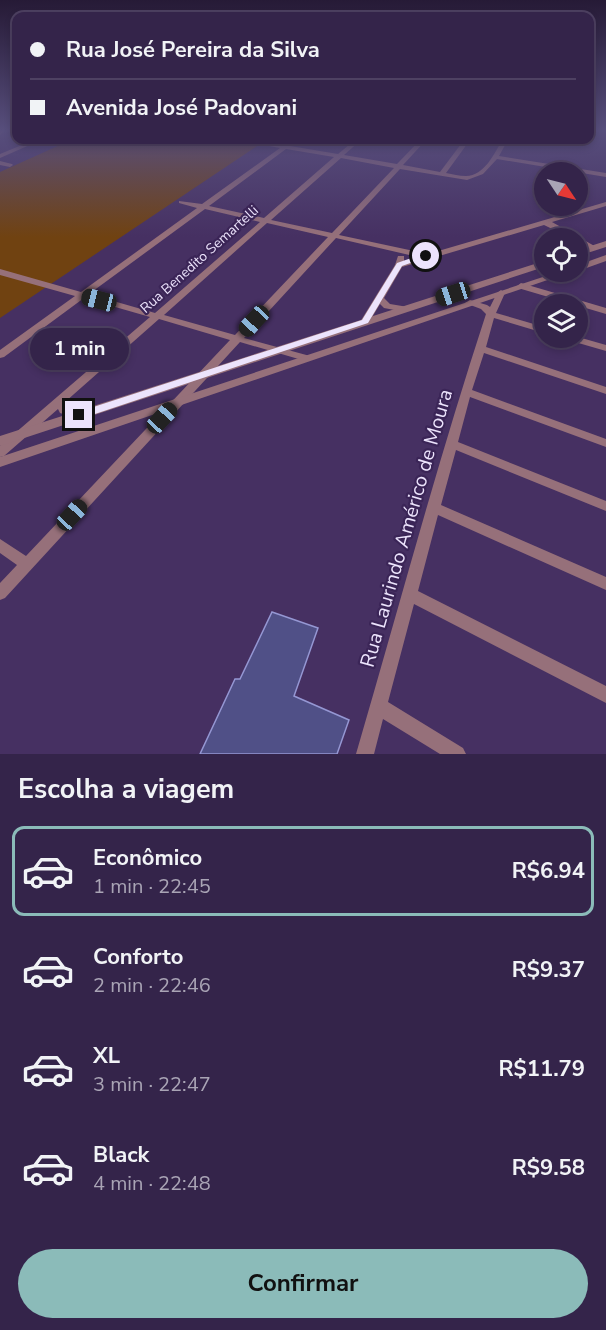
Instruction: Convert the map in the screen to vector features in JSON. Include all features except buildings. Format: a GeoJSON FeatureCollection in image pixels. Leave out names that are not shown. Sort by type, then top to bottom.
{"type":"FeatureCollection","features":[{"type":"Feature","properties":{"kind":"street"},"geometry":{"type":"LineString","coordinates":[[0,355],[258,166]]}},
{"type":"Feature","properties":{"kind":"street","name":"Rua Benedito Semartelli"},"geometry":{"type":"LineString","coordinates":[[0,453],[326,166]]}},
{"type":"Feature","properties":{"kind":"street"},"geometry":{"type":"LineString","coordinates":[[0,593],[398,166]]}},
{"type":"Feature","properties":{"kind":"street"},"geometry":{"type":"LineString","coordinates":[[399,166],[467,178],[483,171],[487,166]]}},
{"type":"Feature","properties":{"kind":"street"},"geometry":{"type":"LineString","coordinates":[[442,174],[448,166]]}},
{"type":"Feature","properties":{"kind":"street"},"geometry":{"type":"LineString","coordinates":[[552,166],[606,175]]}},
{"type":"Feature","properties":{"kind":"street"},"geometry":{"type":"LineString","coordinates":[[181,202],[426,256]]}},
{"type":"Feature","properties":{"kind":"street"},"geometry":{"type":"LineString","coordinates":[[399,265],[606,204]]}},
{"type":"Feature","properties":{"kind":"street"},"geometry":{"type":"LineString","coordinates":[[545,222],[556,228]]}},
{"type":"Feature","properties":{"kind":"street"},"geometry":{"type":"LineString","coordinates":[[588,250],[606,244]]}},
{"type":"Feature","properties":{"kind":"street"},"geometry":{"type":"LineString","coordinates":[[588,245],[594,248]]}},
{"type":"Feature","properties":{"kind":"street"},"geometry":{"type":"LineString","coordinates":[[365,322],[399,265],[403,252]]}},
{"type":"Feature","properties":{"kind":"street"},"geometry":{"type":"LineString","coordinates":[[588,264],[606,258]]}},
{"type":"Feature","properties":{"kind":"street"},"geometry":{"type":"LineString","coordinates":[[0,441],[534,267]]}},
{"type":"Feature","properties":{"kind":"street"},"geometry":{"type":"LineString","coordinates":[[0,272],[306,358]]}},
{"type":"Feature","properties":{"kind":"street"},"geometry":{"type":"LineString","coordinates":[[0,462],[534,282]]}},
{"type":"Feature","properties":{"kind":"street"},"geometry":{"type":"LineString","coordinates":[[521,286],[606,311]]}},
{"type":"Feature","properties":{"kind":"street","name":"Rua Laurindo Américo de Moura"},"geometry":{"type":"LineString","coordinates":[[365,754],[466,392],[491,314],[501,293]]}},
{"type":"Feature","properties":{"kind":"street"},"geometry":{"type":"LineString","coordinates":[[379,298],[387,306],[405,309]]}},
{"type":"Feature","properties":{"kind":"street"},"geometry":{"type":"LineString","coordinates":[[470,303],[484,307],[491,314],[534,327]]}},
{"type":"Feature","properties":{"kind":"street"},"geometry":{"type":"LineString","coordinates":[[588,343],[606,348]]}},
{"type":"Feature","properties":{"kind":"street"},"geometry":{"type":"LineString","coordinates":[[480,348],[606,391]]}},
{"type":"Feature","properties":{"kind":"street"},"geometry":{"type":"LineString","coordinates":[[466,392],[606,443]]}},
{"type":"Feature","properties":{"kind":"street"},"geometry":{"type":"LineString","coordinates":[[60,402],[64,410],[79,415]]}},
{"type":"Feature","properties":{"kind":"street"},"geometry":{"type":"LineString","coordinates":[[452,444],[606,506]]}},
{"type":"Feature","properties":{"kind":"street"},"geometry":{"type":"LineString","coordinates":[[433,507],[606,584]]}},
{"type":"Feature","properties":{"kind":"street"},"geometry":{"type":"LineString","coordinates":[[0,545],[27,564]]}},
{"type":"Feature","properties":{"kind":"street"},"geometry":{"type":"LineString","coordinates":[[410,594],[606,695]]}},
{"type":"Feature","properties":{"kind":"street"},"geometry":{"type":"LineString","coordinates":[[378,706],[457,754]]}},
{"type":"Feature","properties":{"kind":"shaded area"},"geometry":{"type":"Polygon","coordinates":[[[13,166],[227,166],[0,318],[0,172],[13,166]]]}},
{"type":"Feature","properties":{"kind":"route"},"geometry":{"type":"LineString","coordinates":[[79,415],[365,322],[399,265],[426,256]]}}]}
